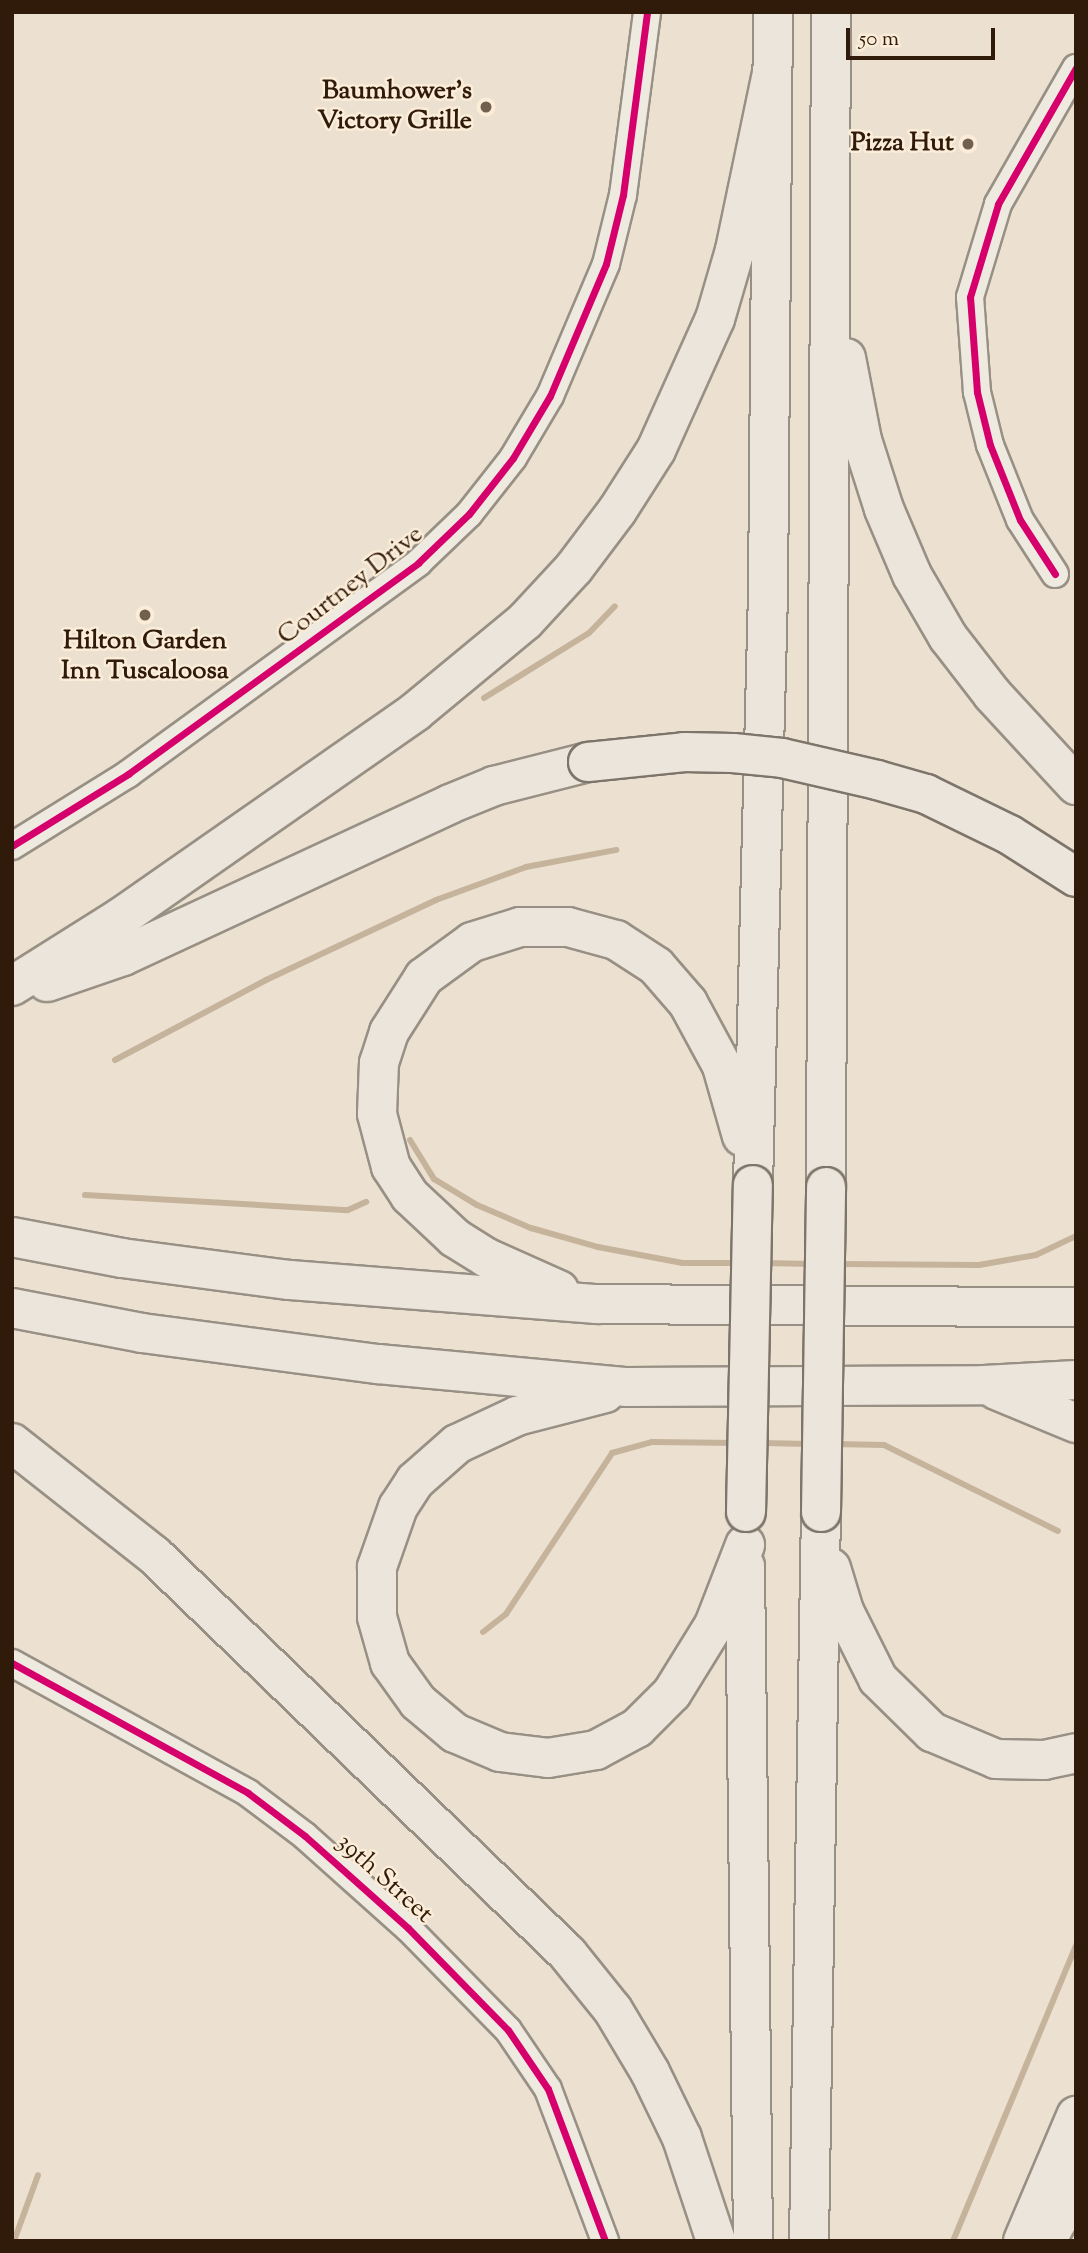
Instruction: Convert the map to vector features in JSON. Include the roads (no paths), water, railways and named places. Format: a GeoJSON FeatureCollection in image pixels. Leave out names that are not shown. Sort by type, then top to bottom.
{"type":"FeatureCollection","features":[{"type":"Feature","properties":{"kind":"highway"},"geometry":{"type":"LineString","coordinates":[[752,2241],[745,1528],[768,594],[773,12]]}},
{"type":"Feature","properties":{"kind":"highway"},"geometry":{"type":"LineString","coordinates":[[809,2241],[826,1187],[831,12]]}},
{"type":"Feature","properties":{"kind":"highway"},"geometry":{"type":"LineString","coordinates":[[12,986],[120,918],[415,712],[525,621],[574,568],[617,511],[656,450],[715,319],[736,250],[771,78]]}},
{"type":"Feature","properties":{"kind":"highway"},"geometry":{"type":"LineString","coordinates":[[829,271],[862,440],[884,509],[912,575],[948,637],[992,694],[1076,785]]}},
{"type":"Feature","properties":{"kind":"highway"},"geometry":{"type":"LineString","coordinates":[[12,994],[123,956],[361,843],[494,786],[588,762],[684,752],[733,753],[782,758],[877,780],[926,794],[1010,835],[1076,877]]}},
{"type":"Feature","properties":{"kind":"highway"},"geometry":{"type":"LineString","coordinates":[[597,1304],[525,1277],[455,1238],[410,1196],[391,1167],[377,1114],[379,1062],[404,1003],[424,977],[449,956],[496,932],[544,926],[616,940],[656,966],[688,1003],[722,1066],[753,1185]]}},
{"type":"Feature","properties":{"kind":"highway"},"geometry":{"type":"LineString","coordinates":[[12,1237],[122,1258],[290,1280],[597,1304],[1076,1307]]}},
{"type":"Feature","properties":{"kind":"highway"},"geometry":{"type":"LineString","coordinates":[[12,1308],[142,1333],[365,1362],[627,1387],[984,1385],[1076,1380]]}},
{"type":"Feature","properties":{"kind":"highway"},"geometry":{"type":"LineString","coordinates":[[984,1385],[1076,1423]]}},
{"type":"Feature","properties":{"kind":"highway"},"geometry":{"type":"LineString","coordinates":[[627,1387],[486,1429],[457,1444],[415,1481],[385,1536],[376,1580],[382,1640],[403,1684],[456,1733],[500,1752],[548,1758],[596,1750],[637,1728],[672,1693],[714,1625],[745,1528]]}},
{"type":"Feature","properties":{"kind":"highway"},"geometry":{"type":"LineString","coordinates":[[12,1443],[154,1555],[567,1953],[613,2010],[650,2072],[682,2138],[716,2241]]}},
{"type":"Feature","properties":{"kind":"highway"},"geometry":{"type":"LineString","coordinates":[[821,1512],[832,1579],[856,1640],[878,1679],[911,1716],[953,1744],[996,1759],[1044,1760],[1076,1753]]}},
{"type":"Feature","properties":{"kind":"highway"},"geometry":{"type":"LineString","coordinates":[[1023,2241],[1076,2116]]}},
{"type":"Feature","properties":{"kind":"highway"},"geometry":{"type":"LineString","coordinates":[[1046,2241],[1076,2188]]}},
{"type":"Feature","properties":{"kind":"street","name":"Courtney Drive"},"geometry":{"type":"LineString","coordinates":[[12,846],[128,774],[418,563],[469,514],[513,458],[555,385],[606,264],[623,195],[647,12]]}},
{"type":"Feature","properties":{"kind":"street"},"geometry":{"type":"LineString","coordinates":[[1055,574],[1020,520],[990,445],[977,392],[970,297],[998,204],[1076,68]]}},
{"type":"Feature","properties":{"kind":"street","name":"39th Street"},"geometry":{"type":"LineString","coordinates":[[12,1663],[248,1793],[337,1863],[408,1928],[508,2031],[548,2089],[605,2241]]}},
{"type":"Feature","properties":{"kind":"waterway"},"geometry":{"type":"LineString","coordinates":[[484,698],[589,633],[615,606]]}},
{"type":"Feature","properties":{"kind":"waterway"},"geometry":{"type":"LineString","coordinates":[[115,1060],[266,980],[436,900],[526,867],[616,850]]}},
{"type":"Feature","properties":{"kind":"waterway"},"geometry":{"type":"LineString","coordinates":[[410,1140],[434,1179],[477,1205],[531,1228],[598,1247],[683,1263],[739,1263]]}},
{"type":"Feature","properties":{"kind":"waterway"},"geometry":{"type":"LineString","coordinates":[[85,1195],[348,1210],[366,1202]]}},
{"type":"Feature","properties":{"kind":"waterway"},"geometry":{"type":"LineString","coordinates":[[838,1264],[979,1265],[1036,1255],[1076,1236]]}},
{"type":"Feature","properties":{"kind":"waterway"},"geometry":{"type":"LineString","coordinates":[[764,1263],[813,1264]]}},
{"type":"Feature","properties":{"kind":"waterway"},"geometry":{"type":"LineString","coordinates":[[483,1632],[506,1614],[612,1453],[652,1442],[737,1443]]}},
{"type":"Feature","properties":{"kind":"waterway"},"geometry":{"type":"LineString","coordinates":[[762,1443],[810,1444]]}},
{"type":"Feature","properties":{"kind":"waterway"},"geometry":{"type":"LineString","coordinates":[[835,1444],[884,1445],[1058,1531]]}},
{"type":"Feature","properties":{"kind":"waterway"},"geometry":{"type":"LineString","coordinates":[[953,2241],[1076,1945]]}},
{"type":"Feature","properties":{"kind":"waterway"},"geometry":{"type":"LineString","coordinates":[[14,2241],[38,2175]]}},
{"type":"Feature","properties":{"kind":"place","name":"Baumhower's Victory Grille"},"geometry":{"type":"Point","coordinates":[486,107]}},
{"type":"Feature","properties":{"kind":"place","name":"Pizza Hut"},"geometry":{"type":"Point","coordinates":[968,144]}},
{"type":"Feature","properties":{"kind":"place","name":"Hilton Garden Inn Tuscaloosa"},"geometry":{"type":"Point","coordinates":[145,615]}}]}
